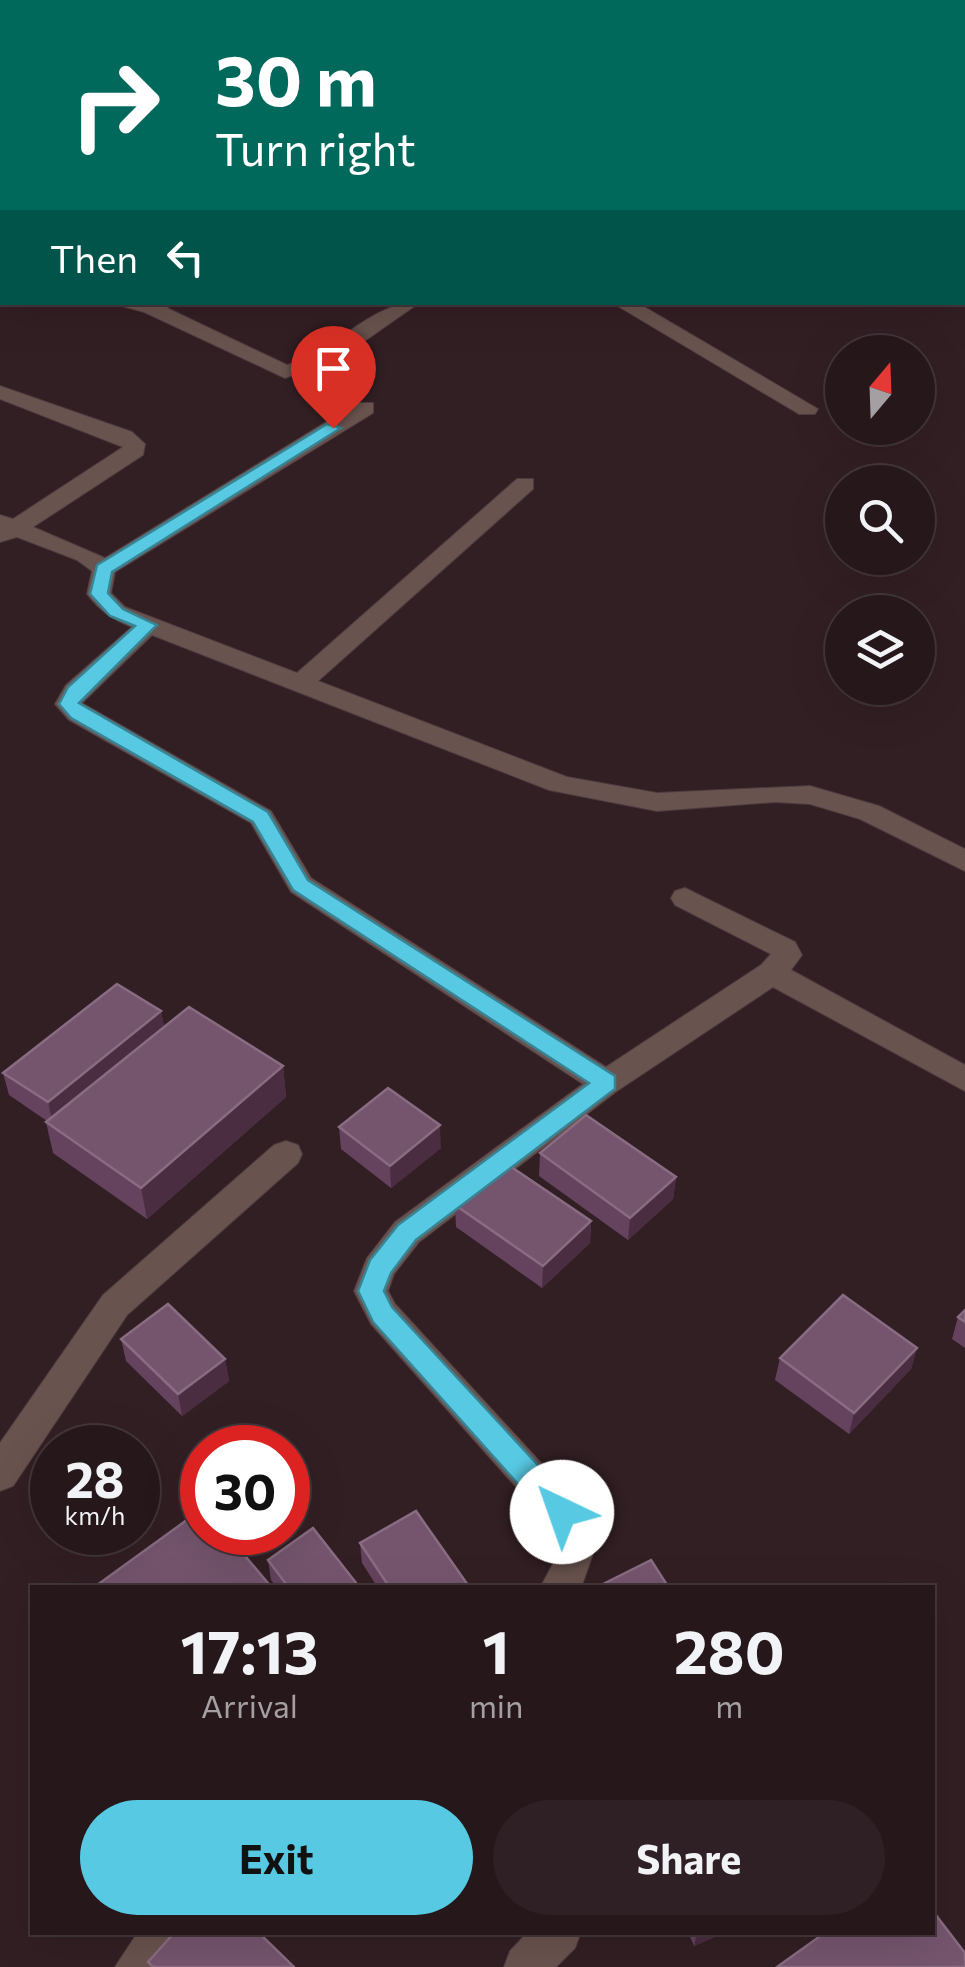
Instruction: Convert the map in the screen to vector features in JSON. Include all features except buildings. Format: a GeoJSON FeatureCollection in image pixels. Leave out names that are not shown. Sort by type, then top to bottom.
{"type":"FeatureCollection","features":[{"type":"Feature","properties":{"kind":"street"},"geometry":{"type":"LineString","coordinates":[[158,305],[285,372],[317,361],[407,305]]}},
{"type":"Feature","properties":{"kind":"street"},"geometry":{"type":"LineString","coordinates":[[626,305],[807,410]]}},
{"type":"Feature","properties":{"kind":"street"},"geometry":{"type":"LineString","coordinates":[[0,392],[134,444],[127,457],[5,529]]}},
{"type":"Feature","properties":{"kind":"street"},"geometry":{"type":"LineString","coordinates":[[366,408],[104,569],[99,594],[116,612],[559,784],[610,797],[671,802],[758,792],[812,795],[864,814],[965,861]]}},
{"type":"Feature","properties":{"kind":"street"},"geometry":{"type":"LineString","coordinates":[[300,684],[526,484]]}},
{"type":"Feature","properties":{"kind":"street"},"geometry":{"type":"LineString","coordinates":[[5,529],[85,556],[104,569]]}},
{"type":"Feature","properties":{"kind":"street"},"geometry":{"type":"LineString","coordinates":[[148,625],[75,691],[68,704],[78,714],[260,817],[300,885],[606,1083]]}},
{"type":"Feature","properties":{"kind":"street"},"geometry":{"type":"LineString","coordinates":[[561,1585],[574,1568],[578,1544],[562,1512],[382,1314],[371,1291],[379,1268],[407,1232],[606,1083],[772,973],[787,956],[785,949],[685,898]]}},
{"type":"Feature","properties":{"kind":"street"},"geometry":{"type":"LineString","coordinates":[[772,973],[965,1079]]}},
{"type":"Feature","properties":{"kind":"street"},"geometry":{"type":"LineString","coordinates":[[0,1474],[115,1305],[286,1154]]}},
{"type":"Feature","properties":{"kind":"street"},"geometry":{"type":"LineString","coordinates":[[137,1967],[165,1935]]}},
{"type":"Feature","properties":{"kind":"street"},"geometry":{"type":"LineString","coordinates":[[526,1967],[556,1935]]}},
{"type":"Feature","properties":{"kind":"route"},"geometry":{"type":"LineString","coordinates":[[333,428],[104,569],[99,594],[116,612],[148,625],[75,691],[68,704],[78,714],[260,817],[272,832],[282,861],[300,885],[606,1083],[407,1232],[379,1268],[371,1291],[382,1314],[562,1512]]}}]}
